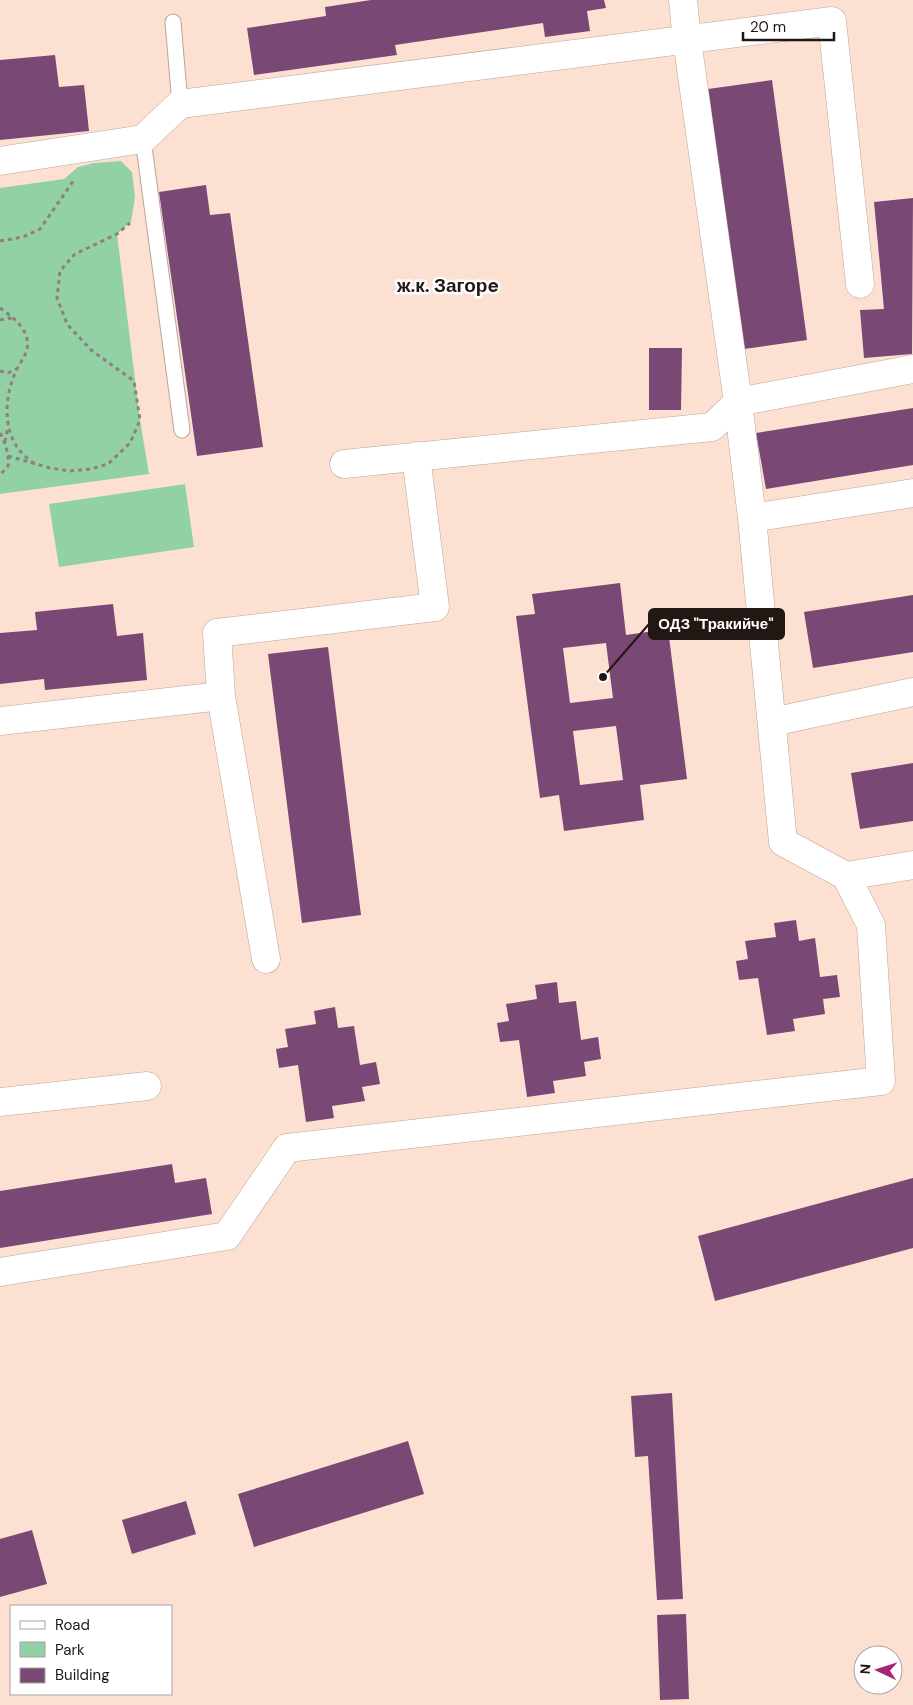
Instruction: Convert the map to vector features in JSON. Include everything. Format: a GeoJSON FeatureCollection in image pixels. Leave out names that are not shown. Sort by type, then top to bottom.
{"type":"FeatureCollection","features":[{"type":"Feature","properties":{"kind":"street"},"geometry":{"type":"LineString","coordinates":[[0,1272],[227,1236],[287,1148],[881,1081],[871,925],[846,876],[782,842],[752,518],[738,402],[686,40],[683,0]]}},
{"type":"Feature","properties":{"kind":"street"},"geometry":{"type":"LineString","coordinates":[[0,162],[143,139],[180,104],[832,21],[860,284]]}},
{"type":"Feature","properties":{"kind":"street"},"geometry":{"type":"LineString","coordinates":[[344,464],[712,427],[738,402],[913,369]]}},
{"type":"Feature","properties":{"kind":"street"},"geometry":{"type":"LineString","coordinates":[[266,959],[221,696],[217,632],[435,607],[416,456]]}},
{"type":"Feature","properties":{"kind":"street"},"geometry":{"type":"LineString","coordinates":[[752,518],[913,493]]}},
{"type":"Feature","properties":{"kind":"street"},"geometry":{"type":"LineString","coordinates":[[772,722],[913,692]]}},
{"type":"Feature","properties":{"kind":"street"},"geometry":{"type":"LineString","coordinates":[[0,721],[221,696]]}},
{"type":"Feature","properties":{"kind":"street"},"geometry":{"type":"LineString","coordinates":[[846,876],[913,865]]}},
{"type":"Feature","properties":{"kind":"street"},"geometry":{"type":"LineString","coordinates":[[0,1102],[147,1086]]}},
{"type":"Feature","properties":{"kind":"lane"},"geometry":{"type":"LineString","coordinates":[[173,22],[180,104]]}},
{"type":"Feature","properties":{"kind":"lane"},"geometry":{"type":"LineString","coordinates":[[143,139],[182,430]]}},
{"type":"Feature","properties":{"kind":"path"},"geometry":{"type":"LineString","coordinates":[[0,240],[23,238],[40,228],[74,180],[76,174]]}},
{"type":"Feature","properties":{"kind":"path"},"geometry":{"type":"LineString","coordinates":[[8,456],[39,466],[70,471],[91,469],[108,464],[130,443],[140,420],[134,381],[92,350],[67,324],[57,298],[60,271],[75,254],[117,234],[131,222]]}},
{"type":"Feature","properties":{"kind":"path"},"geometry":{"type":"LineString","coordinates":[[0,308],[24,329],[28,341],[26,355],[17,369],[6,399],[6,416],[17,449],[26,458],[39,466]]}},
{"type":"Feature","properties":{"kind":"path"},"geometry":{"type":"LineString","coordinates":[[0,320],[8,318],[15,320]]}},
{"type":"Feature","properties":{"kind":"path"},"geometry":{"type":"LineString","coordinates":[[0,371],[8,372],[17,369]]}},
{"type":"Feature","properties":{"kind":"path"},"geometry":{"type":"LineString","coordinates":[[5,443],[8,424]]}},
{"type":"Feature","properties":{"kind":"path"},"geometry":{"type":"LineString","coordinates":[[0,433],[8,456],[8,466],[0,475]]}},
{"type":"Feature","properties":{"kind":"green space"},"geometry":{"type":"Polygon","coordinates":[[[121,161],[132,172],[135,197],[131,222],[117,234],[140,420],[149,474],[0,494],[0,188],[64,179],[78,167],[94,163],[121,161]]]}},
{"type":"Feature","properties":{"kind":"green space"},"geometry":{"type":"Polygon","coordinates":[[[185,484],[194,547],[59,567],[49,504],[185,484]]]}},
{"type":"Feature","properties":{"kind":"building"},"geometry":{"type":"Polygon","coordinates":[[[371,0],[604,0],[606,8],[587,11],[590,31],[545,37],[543,23],[395,45],[397,55],[254,75],[247,28],[326,16],[325,7],[371,0]]]}},
{"type":"Feature","properties":{"kind":"building"},"geometry":{"type":"Polygon","coordinates":[[[55,55],[59,87],[84,85],[89,131],[0,140],[0,60],[55,55]]]}},
{"type":"Feature","properties":{"kind":"building"},"geometry":{"type":"Polygon","coordinates":[[[772,80],[807,340],[744,349],[708,89],[772,80]]]}},
{"type":"Feature","properties":{"kind":"building"},"geometry":{"type":"Polygon","coordinates":[[[206,185],[210,215],[230,213],[263,447],[197,456],[159,192],[206,185]]]}},
{"type":"Feature","properties":{"kind":"building"},"geometry":{"type":"Polygon","coordinates":[[[913,198],[912,354],[864,358],[860,310],[884,309],[874,202],[913,198]]]}},
{"type":"Feature","properties":{"kind":"building"},"geometry":{"type":"Polygon","coordinates":[[[649,348],[682,348],[681,410],[649,410],[649,348]]]}},
{"type":"Feature","properties":{"kind":"building"},"geometry":{"type":"Polygon","coordinates":[[[913,408],[913,465],[766,489],[756,433],[913,408]]]}},
{"type":"Feature","properties":{"kind":"building"},"geometry":{"type":"Polygon","coordinates":[[[620,583],[626,635],[668,629],[687,779],[640,785],[644,820],[564,831],[559,795],[540,798],[516,616],[535,614],[532,594],[620,583]],[[606,643],[563,648],[570,703],[613,698],[606,643]],[[616,726],[573,731],[580,785],[623,780],[616,726]]]}},
{"type":"Feature","properties":{"kind":"building"},"geometry":{"type":"Polygon","coordinates":[[[913,595],[913,652],[813,668],[804,612],[913,595]]]}},
{"type":"Feature","properties":{"kind":"building"},"geometry":{"type":"Polygon","coordinates":[[[113,604],[117,636],[143,633],[147,680],[45,690],[44,679],[0,684],[0,633],[37,630],[35,612],[113,604]]]}},
{"type":"Feature","properties":{"kind":"building"},"geometry":{"type":"Polygon","coordinates":[[[328,647],[361,915],[302,923],[268,654],[328,647]]]}},
{"type":"Feature","properties":{"kind":"building"},"geometry":{"type":"Polygon","coordinates":[[[913,763],[913,821],[860,829],[851,773],[913,763]]]}},
{"type":"Feature","properties":{"kind":"building"},"geometry":{"type":"Polygon","coordinates":[[[796,920],[799,941],[815,938],[820,977],[837,975],[840,997],[823,999],[825,1014],[793,1019],[795,1031],[767,1035],[758,978],[739,980],[736,961],[748,959],[745,941],[776,937],[774,923],[796,920]]]}},
{"type":"Feature","properties":{"kind":"building"},"geometry":{"type":"Polygon","coordinates":[[[557,982],[559,1003],[576,1001],[581,1040],[598,1037],[601,1059],[584,1062],[586,1076],[553,1081],[555,1093],[527,1097],[519,1040],[500,1042],[497,1023],[509,1021],[506,1004],[537,999],[535,985],[557,982]]]}},
{"type":"Feature","properties":{"kind":"building"},"geometry":{"type":"Polygon","coordinates":[[[335,1007],[338,1028],[354,1026],[360,1065],[376,1062],[380,1084],[362,1087],[365,1101],[332,1106],[334,1118],[306,1122],[298,1065],[279,1068],[276,1049],[288,1047],[285,1029],[316,1024],[314,1011],[335,1007]]]}},
{"type":"Feature","properties":{"kind":"building"},"geometry":{"type":"Polygon","coordinates":[[[172,1164],[175,1183],[206,1178],[212,1214],[0,1248],[0,1191],[172,1164]]]}},
{"type":"Feature","properties":{"kind":"building"},"geometry":{"type":"Polygon","coordinates":[[[913,1178],[913,1248],[715,1301],[698,1236],[913,1178]]]}},
{"type":"Feature","properties":{"kind":"building"},"geometry":{"type":"Polygon","coordinates":[[[672,1393],[683,1599],[657,1600],[648,1456],[635,1457],[631,1396],[672,1393]]]}},
{"type":"Feature","properties":{"kind":"building"},"geometry":{"type":"Polygon","coordinates":[[[408,1441],[424,1494],[254,1547],[238,1494],[408,1441]]]}},
{"type":"Feature","properties":{"kind":"building"},"geometry":{"type":"Polygon","coordinates":[[[186,1501],[196,1534],[132,1554],[122,1520],[186,1501]]]}},
{"type":"Feature","properties":{"kind":"building"},"geometry":{"type":"Polygon","coordinates":[[[32,1530],[47,1584],[0,1597],[0,1539],[32,1530]]]}},
{"type":"Feature","properties":{"kind":"building"},"geometry":{"type":"Polygon","coordinates":[[[686,1614],[689,1699],[660,1700],[657,1615],[686,1614]]]}},
{"type":"Feature","properties":{"kind":"place","name":"ОДЗ \"Тракийче\""},"geometry":{"type":"Point","coordinates":[603,677]}},
{"type":"Feature","properties":{"kind":"district","name":"ж.к. Загорe"},"geometry":{"type":"Point","coordinates":[448,285]}}]}
